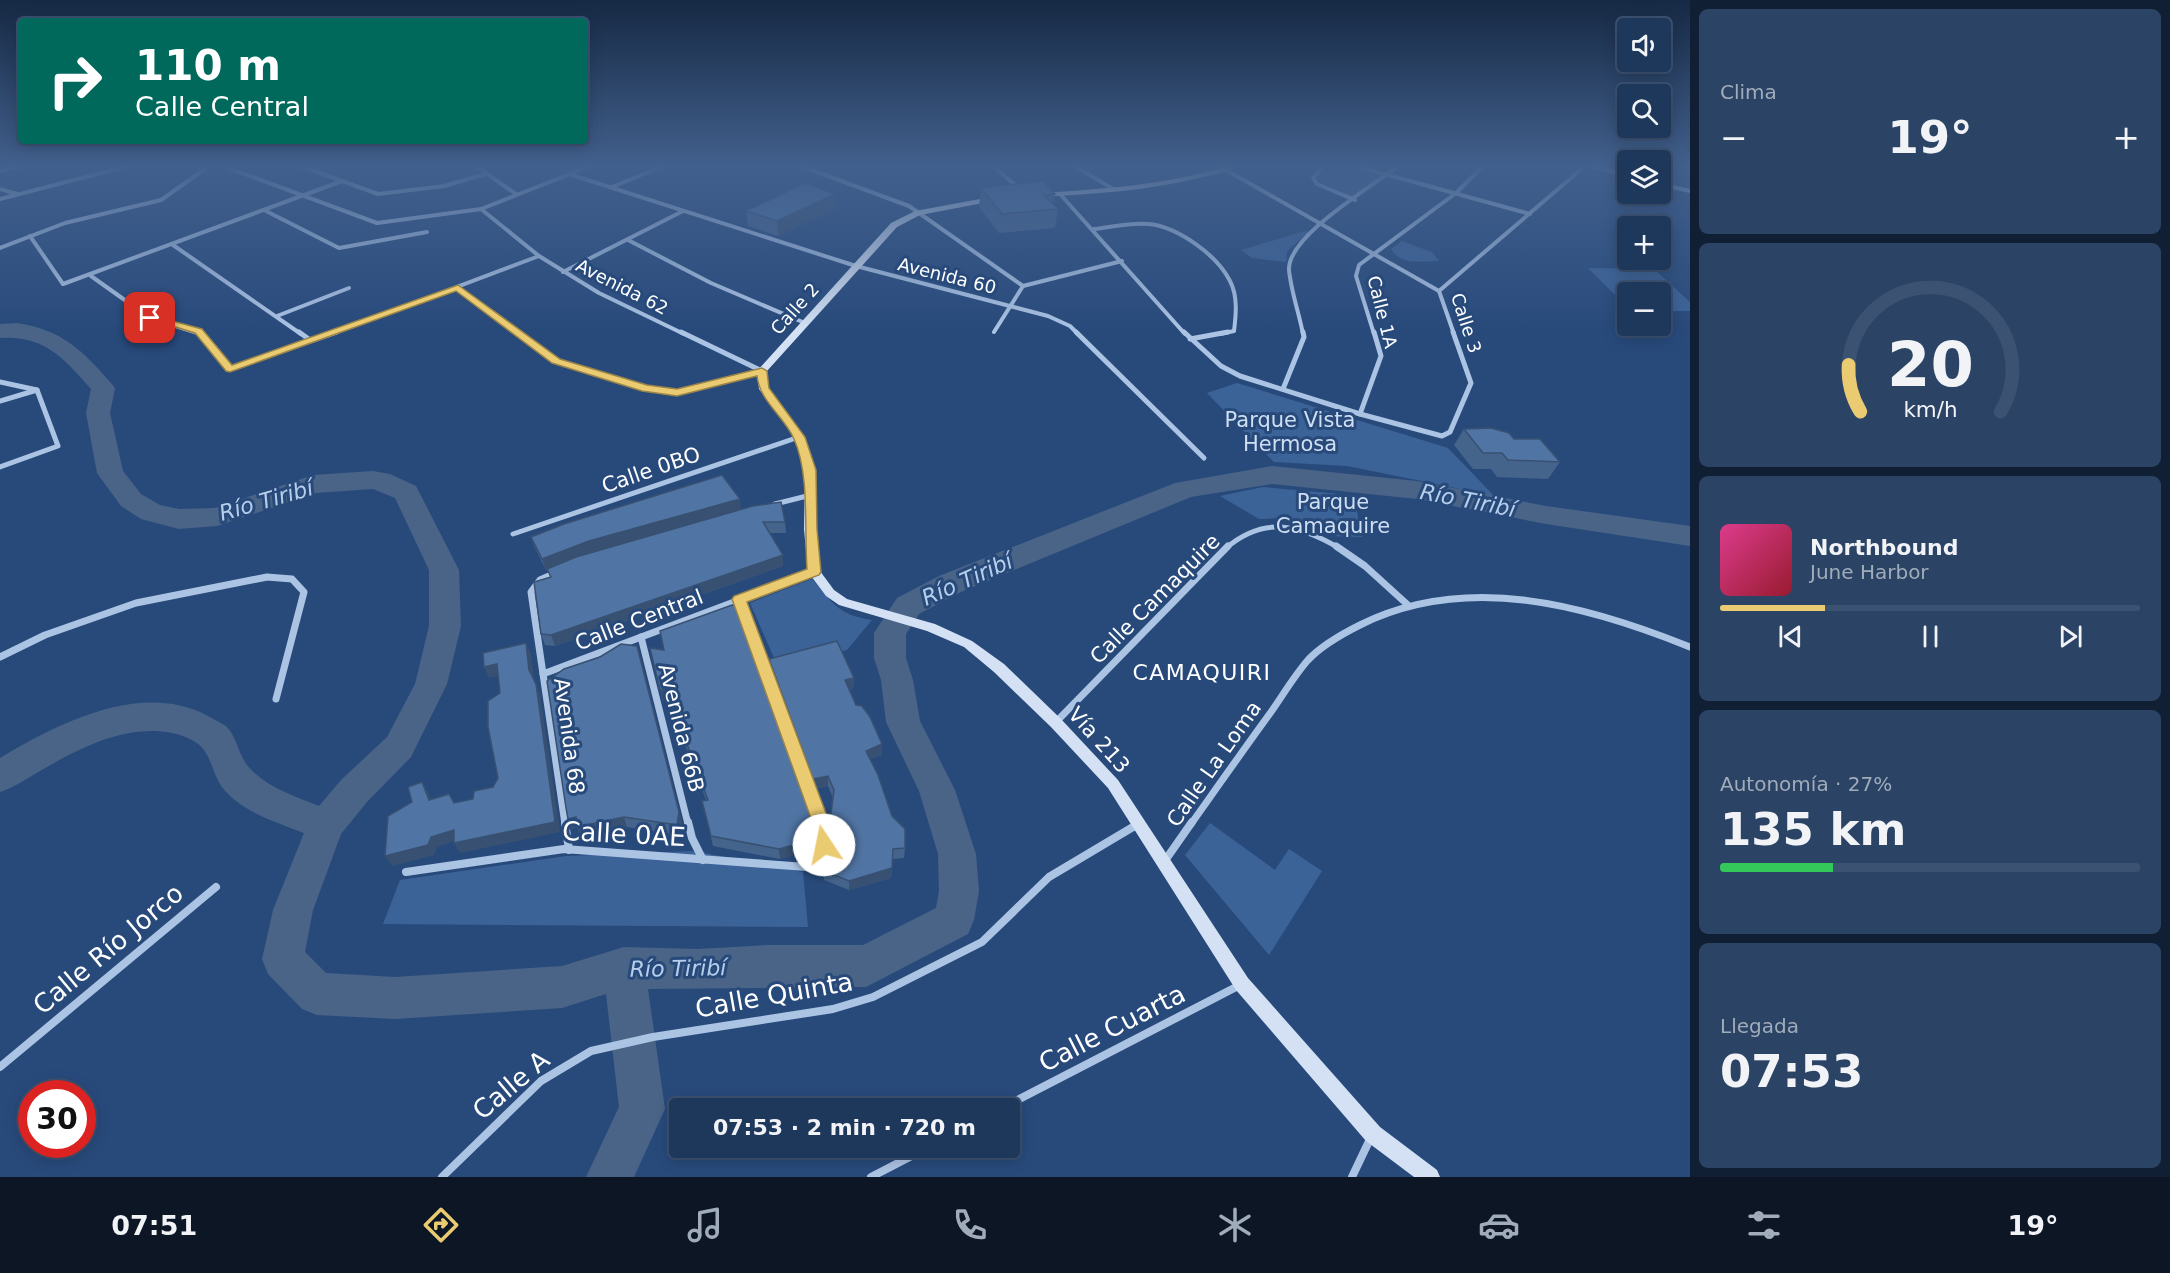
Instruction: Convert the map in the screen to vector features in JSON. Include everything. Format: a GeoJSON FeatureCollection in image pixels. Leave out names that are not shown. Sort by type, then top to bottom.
{"type":"FeatureCollection","features":[{"type":"Feature","properties":{"kind":"main road","name":"Calle 2"},"geometry":{"type":"LineString","coordinates":[[762,371],[894,225],[902,221]]}},
{"type":"Feature","properties":{"kind":"main road"},"geometry":{"type":"LineString","coordinates":[[762,371],[764,389],[799,437],[810,470],[810,529],[814,572]]}},
{"type":"Feature","properties":{"kind":"main road","name":"Vía 213"},"geometry":{"type":"LineString","coordinates":[[814,572],[830,593],[843,602],[931,627],[968,644],[999,668],[1056,723],[1113,784],[1162,864],[1242,984],[1372,1134],[1430,1177]]}},
{"type":"Feature","properties":{"kind":"street"},"geometry":{"type":"LineString","coordinates":[[0,248],[77,221]]}},
{"type":"Feature","properties":{"kind":"street"},"geometry":{"type":"LineString","coordinates":[[30,236],[63,284],[91,276],[238,221]]}},
{"type":"Feature","properties":{"kind":"street"},"geometry":{"type":"LineString","coordinates":[[286,221],[339,248],[427,232]]}},
{"type":"Feature","properties":{"kind":"street"},"geometry":{"type":"LineString","coordinates":[[371,221],[377,223],[392,221]]}},
{"type":"Feature","properties":{"kind":"street","name":"Avenida 62"},"geometry":{"type":"LineString","coordinates":[[496,221],[539,256],[599,293],[762,371]]}},
{"type":"Feature","properties":{"kind":"street"},"geometry":{"type":"LineString","coordinates":[[563,272],[664,221]]}},
{"type":"Feature","properties":{"kind":"street","name":"Avenida 60"},"geometry":{"type":"LineString","coordinates":[[714,221],[856,266],[1011,306],[1070,326],[1204,458]]}},
{"type":"Feature","properties":{"kind":"street"},"geometry":{"type":"LineString","coordinates":[[929,221],[1023,286]]}},
{"type":"Feature","properties":{"kind":"street"},"geometry":{"type":"LineString","coordinates":[[1086,221],[1190,339],[1221,366],[1240,376],[1360,414]]}},
{"type":"Feature","properties":{"kind":"street"},"geometry":{"type":"LineString","coordinates":[[1314,221],[1439,291]]}},
{"type":"Feature","properties":{"kind":"street"},"geometry":{"type":"LineString","coordinates":[[1283,388],[1304,337],[1289,268],[1289,258],[1321,221]]}},
{"type":"Feature","properties":{"kind":"street","name":"Calle 1A"},"geometry":{"type":"LineString","coordinates":[[1360,414],[1381,356],[1356,276],[1359,265],[1418,221]]}},
{"type":"Feature","properties":{"kind":"street","name":"Calle 3"},"geometry":{"type":"LineString","coordinates":[[1360,414],[1442,436],[1450,432],[1471,383],[1439,291],[1522,221]]}},
{"type":"Feature","properties":{"kind":"street"},"geometry":{"type":"LineString","coordinates":[[1094,229],[1150,224],[1165,227],[1188,240],[1230,281],[1237,309],[1234,332],[1190,339]]}},
{"type":"Feature","properties":{"kind":"street"},"geometry":{"type":"LineString","coordinates":[[628,240],[711,283],[805,323]]}},
{"type":"Feature","properties":{"kind":"street"},"geometry":{"type":"LineString","coordinates":[[173,244],[310,340]]}},
{"type":"Feature","properties":{"kind":"street"},"geometry":{"type":"LineString","coordinates":[[91,276],[150,318],[199,331],[230,369],[392,313],[539,256]]}},
{"type":"Feature","properties":{"kind":"street"},"geometry":{"type":"LineString","coordinates":[[994,332],[1023,286],[1122,261]]}},
{"type":"Feature","properties":{"kind":"street"},"geometry":{"type":"LineString","coordinates":[[276,316],[349,288]]}},
{"type":"Feature","properties":{"kind":"street"},"geometry":{"type":"LineString","coordinates":[[458,288],[556,361],[646,388],[677,392],[762,371]]}},
{"type":"Feature","properties":{"kind":"street"},"geometry":{"type":"LineString","coordinates":[[0,382],[37,390]]}},
{"type":"Feature","properties":{"kind":"street"},"geometry":{"type":"LineString","coordinates":[[0,401],[37,390]]}},
{"type":"Feature","properties":{"kind":"street"},"geometry":{"type":"LineString","coordinates":[[0,466],[58,446],[37,390]]}},
{"type":"Feature","properties":{"kind":"street","name":"Calle 0BO"},"geometry":{"type":"LineString","coordinates":[[513,534],[799,437]]}},
{"type":"Feature","properties":{"kind":"street"},"geometry":{"type":"LineString","coordinates":[[765,506],[811,495]]}},
{"type":"Feature","properties":{"kind":"street","name":"Calle Camaquire"},"geometry":{"type":"LineString","coordinates":[[1056,723],[1221,553],[1255,529],[1270,526],[1290,527],[1313,536],[1360,563],[1389,585],[1410,606]]}},
{"type":"Feature","properties":{"kind":"street","name":"Avenida 68"},"geometry":{"type":"LineString","coordinates":[[559,572],[540,580],[531,592],[569,850]]}},
{"type":"Feature","properties":{"kind":"street","name":"Calle Central"},"geometry":{"type":"LineString","coordinates":[[543,674],[814,572]]}},
{"type":"Feature","properties":{"kind":"street"},"geometry":{"type":"LineString","coordinates":[[0,657],[45,635],[136,603],[267,577],[292,579],[304,592],[276,699]]}},
{"type":"Feature","properties":{"kind":"street","name":"Calle La Loma"},"geometry":{"type":"LineString","coordinates":[[1162,864],[1308,660],[1340,635],[1375,618],[1410,606],[1454,597],[1488,596],[1535,599],[1614,617],[1690,647]]}},
{"type":"Feature","properties":{"kind":"street","name":"Calle 0AE"},"geometry":{"type":"LineString","coordinates":[[406,872],[569,850],[806,867],[824,845],[825,837],[739,599]]}},
{"type":"Feature","properties":{"kind":"street","name":"Avenida 66B"},"geometry":{"type":"LineString","coordinates":[[641,637],[692,838],[703,860]]}},
{"type":"Feature","properties":{"kind":"street","name":"Calle Quinta"},"geometry":{"type":"LineString","coordinates":[[653,1037],[833,1009],[873,997],[982,942],[1049,877],[1138,825]]}},
{"type":"Feature","properties":{"kind":"street","name":"Calle Río Jorco"},"geometry":{"type":"LineString","coordinates":[[0,1067],[216,887]]}},
{"type":"Feature","properties":{"kind":"street","name":"Calle Cuarta"},"geometry":{"type":"LineString","coordinates":[[1020,1099],[1242,984]]}},
{"type":"Feature","properties":{"kind":"street","name":"Calle A"},"geometry":{"type":"LineString","coordinates":[[442,1177],[541,1081],[591,1051],[653,1037]]}},
{"type":"Feature","properties":{"kind":"street"},"geometry":{"type":"LineString","coordinates":[[1352,1177],[1372,1134]]}},
{"type":"Feature","properties":{"kind":"street"},"geometry":{"type":"LineString","coordinates":[[871,1177],[908,1158]]}},
{"type":"Feature","properties":{"kind":"green space"},"geometry":{"type":"Polygon","coordinates":[[[1305,231],[1309,232],[1287,251],[1286,262],[1252,258],[1241,250],[1305,231]]]}},
{"type":"Feature","properties":{"kind":"green space"},"geometry":{"type":"Polygon","coordinates":[[[1402,241],[1432,252],[1439,261],[1412,261],[1401,258],[1391,249],[1402,241]]]}},
{"type":"Feature","properties":{"kind":"green space"},"geometry":{"type":"Polygon","coordinates":[[[1588,268],[1655,270],[1668,282],[1617,282],[1617,297],[1588,268]]]}},
{"type":"Feature","properties":{"kind":"green space"},"geometry":{"type":"Polygon","coordinates":[[[1671,285],[1690,302],[1690,311],[1671,311],[1671,285]]]}},
{"type":"Feature","properties":{"kind":"green space","name":"Parque Vista Hermosa"},"geometry":{"type":"Polygon","coordinates":[[[1237,383],[1448,448],[1499,501],[1456,488],[1347,466],[1274,462],[1207,393],[1237,383]]]}},
{"type":"Feature","properties":{"kind":"green space","name":"Parque Camaquire"},"geometry":{"type":"Polygon","coordinates":[[[1263,487],[1340,494],[1355,501],[1362,537],[1329,536],[1287,518],[1259,519],[1220,496],[1263,487]]]}},
{"type":"Feature","properties":{"kind":"green space"},"geometry":{"type":"Polygon","coordinates":[[[812,579],[838,607],[851,615],[872,620],[847,650],[778,667],[750,603],[812,579]]]}},
{"type":"Feature","properties":{"kind":"green space"},"geometry":{"type":"Polygon","coordinates":[[[1210,823],[1275,870],[1289,849],[1322,871],[1269,955],[1185,855],[1210,823]]]}},
{"type":"Feature","properties":{"kind":"green space"},"geometry":{"type":"Polygon","coordinates":[[[694,851],[803,872],[808,927],[383,924],[400,880],[566,856],[694,851]]]}},
{"type":"Feature","properties":{"kind":"building"},"geometry":{"type":"Polygon","coordinates":[[[1491,428],[1509,433],[1514,439],[1540,439],[1560,462],[1508,460],[1502,453],[1483,453],[1464,429],[1491,428]]]}},
{"type":"Feature","properties":{"kind":"building"},"geometry":{"type":"Polygon","coordinates":[[[722,475],[740,499],[589,541],[542,559],[531,537],[564,524],[722,475]]]}},
{"type":"Feature","properties":{"kind":"building"},"geometry":{"type":"Polygon","coordinates":[[[781,502],[785,522],[763,522],[783,555],[551,635],[541,634],[534,582],[551,577],[547,569],[576,557],[753,506],[781,502]]]}},
{"type":"Feature","properties":{"kind":"building"},"geometry":{"type":"Polygon","coordinates":[[[732,605],[738,606],[810,804],[816,830],[812,840],[779,849],[711,836],[702,801],[708,800],[666,688],[660,690],[650,648],[664,650],[660,631],[732,605]]]}},
{"type":"Feature","properties":{"kind":"building"},"geometry":{"type":"Polygon","coordinates":[[[837,641],[854,678],[845,680],[856,705],[862,706],[870,717],[882,744],[866,751],[878,775],[892,816],[905,829],[905,848],[893,849],[892,868],[849,881],[824,871],[826,855],[852,829],[828,836],[834,790],[828,776],[813,779],[769,659],[837,641]]]}},
{"type":"Feature","properties":{"kind":"building"},"geometry":{"type":"Polygon","coordinates":[[[526,643],[529,670],[536,684],[555,822],[454,843],[454,830],[431,837],[428,845],[385,856],[388,816],[412,802],[408,787],[422,782],[429,800],[449,794],[454,803],[473,799],[474,791],[493,787],[498,778],[488,727],[488,701],[500,693],[497,664],[484,667],[483,653],[526,643]]]}},
{"type":"Feature","properties":{"kind":"building"},"geometry":{"type":"Polygon","coordinates":[[[621,644],[637,646],[679,812],[677,825],[624,817],[577,827],[576,817],[568,819],[547,681],[564,669],[600,657],[621,644]]]}},
{"type":"Feature","properties":{"kind":"waterway","name":"Río Tiribí"},"geometry":{"type":"LineString","coordinates":[[0,331],[32,332],[59,344],[103,388],[98,413],[110,473],[131,500],[151,512],[179,519],[217,517],[313,484],[373,480],[390,483],[406,492],[444,570],[445,626],[431,684],[399,747],[354,791],[326,825]]}},
{"type":"Feature","properties":{"kind":"waterway","name":"Río Tiribí"},"geometry":{"type":"LineString","coordinates":[[624,968],[698,970],[767,966],[866,966],[954,920],[959,891],[957,854],[937,790],[903,722],[897,680],[890,658],[890,633],[908,606],[950,584],[1116,519],[1185,489],[1272,475],[1417,490],[1546,515],[1643,531],[1690,536]]}},
{"type":"Feature","properties":{"kind":"waterway"},"geometry":{"type":"LineString","coordinates":[[0,777],[75,735],[132,718],[160,717],[187,722],[212,735],[234,775],[242,784],[276,805],[326,825]]}},
{"type":"Feature","properties":{"kind":"waterway","name":"Río Tiribí"},"geometry":{"type":"LineString","coordinates":[[326,825],[293,910],[283,959],[317,994],[395,998],[562,987],[624,968]]}},
{"type":"Feature","properties":{"kind":"waterway"},"geometry":{"type":"LineString","coordinates":[[610,1177],[642,1109],[624,968]]}},
{"type":"Feature","properties":{"kind":"district","name":"CAMAQUIRI"},"geometry":{"type":"Point","coordinates":[1202,672]}},
{"type":"Feature","properties":{"kind":"route"},"geometry":{"type":"LineString","coordinates":[[150,318],[199,331],[230,369],[458,288],[556,361],[596,375],[646,388],[677,392],[762,371],[761,380],[764,389],[799,437],[806,454],[810,470],[810,529],[814,572],[739,599],[822,824],[824,845]]}}]}
